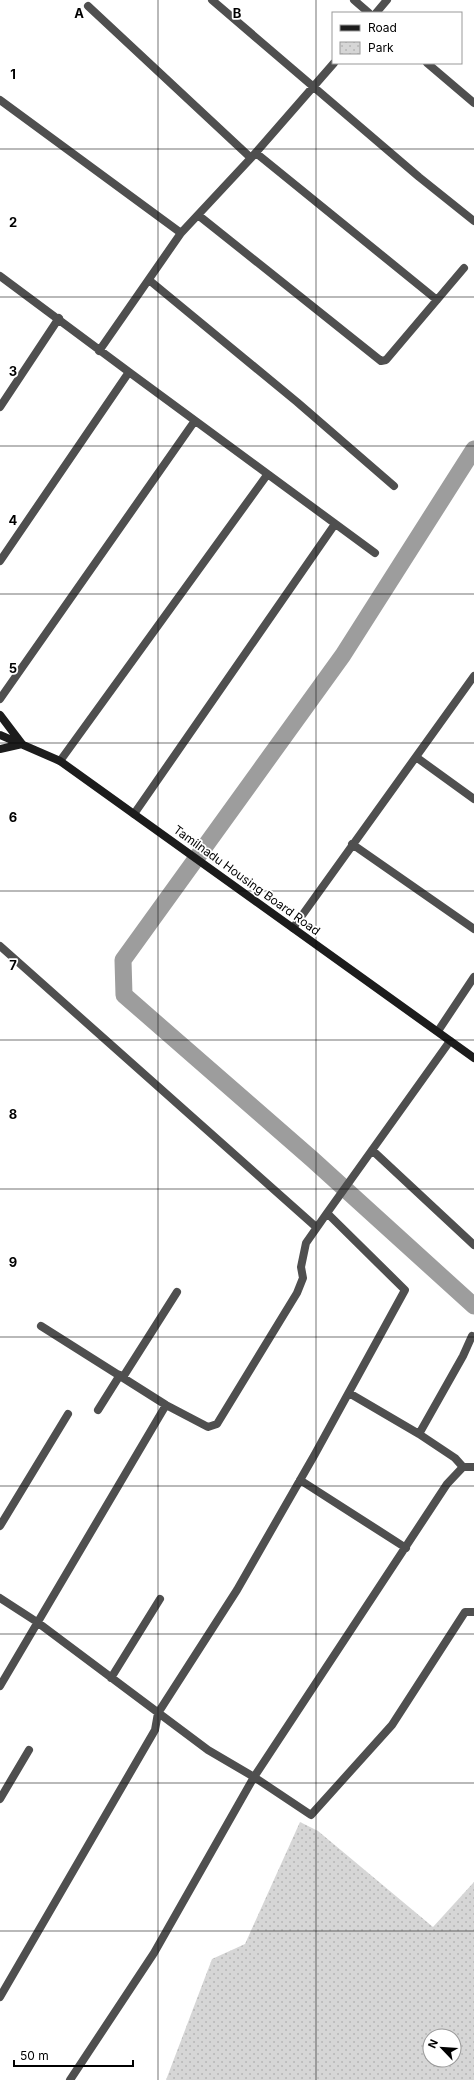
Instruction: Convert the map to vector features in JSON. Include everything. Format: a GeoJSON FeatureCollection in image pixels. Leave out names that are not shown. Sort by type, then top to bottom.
{"type":"FeatureCollection","features":[{"type":"Feature","properties":{"kind":"street"},"geometry":{"type":"LineString","coordinates":[[212,0],[419,178],[474,221]]}},
{"type":"Feature","properties":{"kind":"street"},"geometry":{"type":"LineString","coordinates":[[354,0],[368,12]]}},
{"type":"Feature","properties":{"kind":"street"},"geometry":{"type":"LineString","coordinates":[[377,12],[387,0]]}},
{"type":"Feature","properties":{"kind":"street"},"geometry":{"type":"LineString","coordinates":[[88,6],[254,156],[437,300]]}},
{"type":"Feature","properties":{"kind":"street"},"geometry":{"type":"LineString","coordinates":[[99,351],[150,280],[181,233],[254,156],[333,64]]}},
{"type":"Feature","properties":{"kind":"street"},"geometry":{"type":"LineString","coordinates":[[428,64],[474,104]]}},
{"type":"Feature","properties":{"kind":"street"},"geometry":{"type":"LineString","coordinates":[[0,100],[181,233]]}},
{"type":"Feature","properties":{"kind":"street"},"geometry":{"type":"LineString","coordinates":[[198,215],[380,361],[386,360],[464,268]]}},
{"type":"Feature","properties":{"kind":"street"},"geometry":{"type":"LineString","coordinates":[[0,276],[59,318],[99,351],[194,422],[375,553]]}},
{"type":"Feature","properties":{"kind":"street"},"geometry":{"type":"LineString","coordinates":[[150,280],[291,397],[394,486]]}},
{"type":"Feature","properties":{"kind":"street"},"geometry":{"type":"LineString","coordinates":[[0,407],[59,318]]}},
{"type":"Feature","properties":{"kind":"street"},"geometry":{"type":"LineString","coordinates":[[0,561],[129,372]]}},
{"type":"Feature","properties":{"kind":"street"},"geometry":{"type":"LineString","coordinates":[[0,699],[194,422]]}},
{"type":"Feature","properties":{"kind":"street"},"geometry":{"type":"LineString","coordinates":[[60,761],[267,475]]}},
{"type":"Feature","properties":{"kind":"street"},"geometry":{"type":"LineString","coordinates":[[134,814],[335,524]]}},
{"type":"Feature","properties":{"kind":"street"},"geometry":{"type":"LineString","coordinates":[[293,928],[474,676]]}},
{"type":"Feature","properties":{"kind":"street"},"geometry":{"type":"LineString","coordinates":[[0,715],[22,744],[0,749]]}},
{"type":"Feature","properties":{"kind":"street","name":"Tamilnadu Housing Board Road"},"geometry":{"type":"LineString","coordinates":[[0,735],[60,761],[474,1058]]}},
{"type":"Feature","properties":{"kind":"street"},"geometry":{"type":"LineString","coordinates":[[416,757],[474,799]]}},
{"type":"Feature","properties":{"kind":"street"},"geometry":{"type":"LineString","coordinates":[[352,844],[474,929]]}},
{"type":"Feature","properties":{"kind":"street"},"geometry":{"type":"LineString","coordinates":[[0,946],[316,1228]]}},
{"type":"Feature","properties":{"kind":"street"},"geometry":{"type":"LineString","coordinates":[[438,1031],[474,977]]}},
{"type":"Feature","properties":{"kind":"street"},"geometry":{"type":"LineString","coordinates":[[41,1326],[166,1405],[208,1427],[217,1424],[298,1293],[303,1278],[301,1268],[302,1255],[306,1243],[450,1041]]}},
{"type":"Feature","properties":{"kind":"street"},"geometry":{"type":"LineString","coordinates":[[372,1150],[474,1245]]}},
{"type":"Feature","properties":{"kind":"street"},"geometry":{"type":"LineString","coordinates":[[0,1997],[155,1730],[158,1713],[237,1590],[349,1393],[405,1290],[328,1213]]}},
{"type":"Feature","properties":{"kind":"street"},"geometry":{"type":"LineString","coordinates":[[98,1410],[178,1292]]}},
{"type":"Feature","properties":{"kind":"street"},"geometry":{"type":"LineString","coordinates":[[419,1434],[463,1356],[472,1336]]}},
{"type":"Feature","properties":{"kind":"street"},"geometry":{"type":"LineString","coordinates":[[349,1393],[419,1434],[455,1458],[463,1467]]}},
{"type":"Feature","properties":{"kind":"street"},"geometry":{"type":"LineString","coordinates":[[0,1686],[166,1405]]}},
{"type":"Feature","properties":{"kind":"street"},"geometry":{"type":"LineString","coordinates":[[0,1526],[68,1414]]}},
{"type":"Feature","properties":{"kind":"street"},"geometry":{"type":"LineString","coordinates":[[70,2080],[154,1953],[254,1777],[447,1484],[463,1467],[474,1467]]}},
{"type":"Feature","properties":{"kind":"street"},"geometry":{"type":"LineString","coordinates":[[300,1480],[406,1548]]}},
{"type":"Feature","properties":{"kind":"street"},"geometry":{"type":"LineString","coordinates":[[0,1598],[37,1622],[208,1750],[254,1777],[311,1815],[392,1726],[465,1612],[474,1612]]}},
{"type":"Feature","properties":{"kind":"street"},"geometry":{"type":"LineString","coordinates":[[111,1678],[160,1599]]}},
{"type":"Feature","properties":{"kind":"street"},"geometry":{"type":"LineString","coordinates":[[0,1799],[29,1750]]}},
{"type":"Feature","properties":{"kind":"green space"},"geometry":{"type":"Polygon","coordinates":[[[300,1822],[318,1831],[433,1927],[474,1882],[474,2080],[166,2080],[212,1959],[245,1944],[300,1822]]]}},
{"type":"Feature","properties":{"kind":"waterway"},"geometry":{"type":"LineString","coordinates":[[474,449],[343,655],[123,960],[124,995],[312,1159],[474,1306]]}}]}
